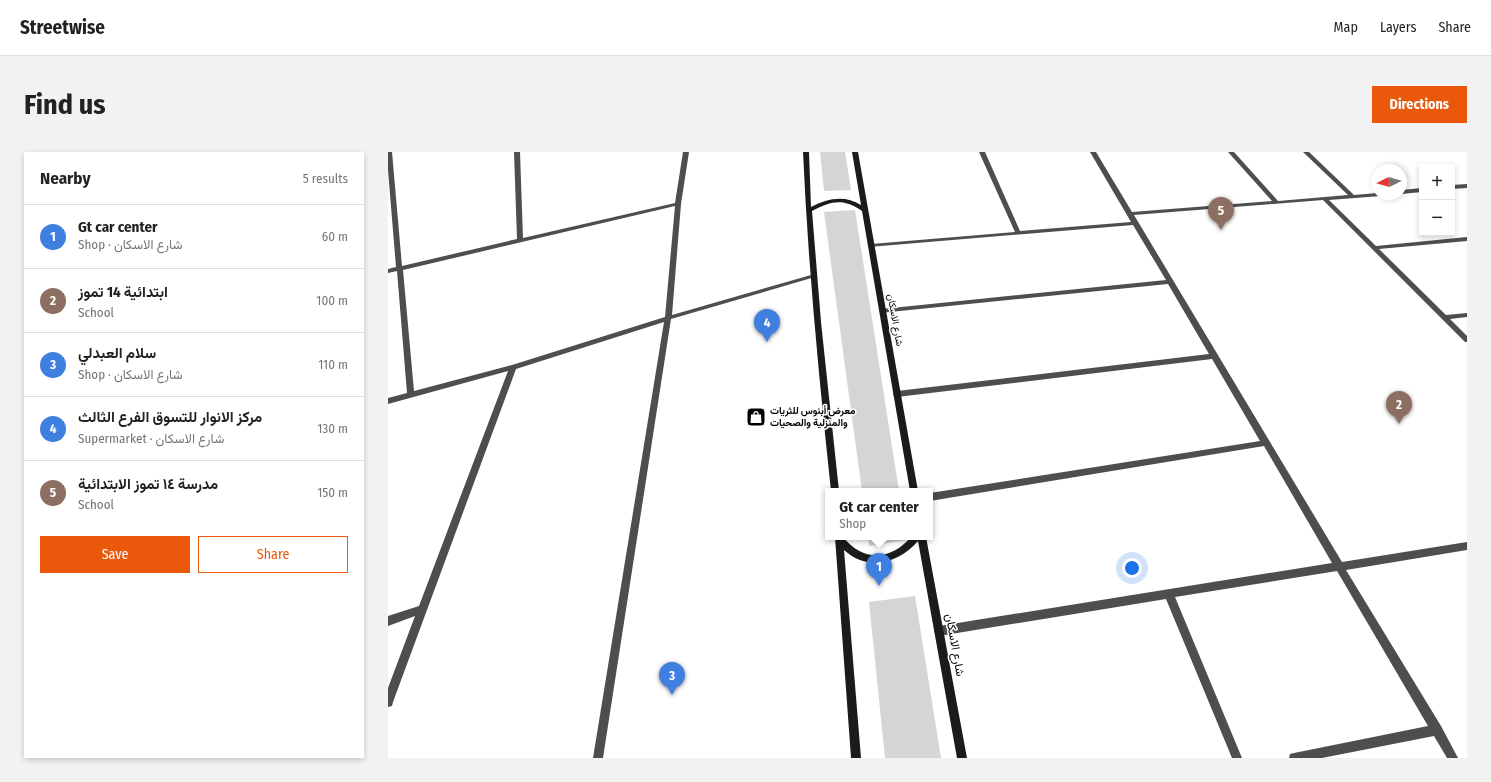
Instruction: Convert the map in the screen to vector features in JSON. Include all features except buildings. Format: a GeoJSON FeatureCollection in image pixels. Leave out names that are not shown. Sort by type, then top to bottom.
{"type":"FeatureCollection","features":[{"type":"Feature","properties":{"kind":"main road"},"geometry":{"type":"LineString","coordinates":[[806,152],[808,211],[813,276],[835,488]]}},
{"type":"Feature","properties":{"kind":"main road","name":"شارع الاسكان"},"geometry":{"type":"LineString","coordinates":[[855,152],[913,488]]}},
{"type":"Feature","properties":{"kind":"main road"},"geometry":{"type":"LineString","coordinates":[[808,211],[827,202],[841,199],[852,201],[866,210]]}},
{"type":"Feature","properties":{"kind":"main road"},"geometry":{"type":"LineString","coordinates":[[839,540],[856,758]]}},
{"type":"Feature","properties":{"kind":"main road"},"geometry":{"type":"LineString","coordinates":[[840,540],[861,557],[880,560],[902,552],[913,540]]}},
{"type":"Feature","properties":{"kind":"main road","name":"شارع الاسكان"},"geometry":{"type":"LineString","coordinates":[[923,540],[962,758]]}},
{"type":"Feature","properties":{"kind":"street"},"geometry":{"type":"LineString","coordinates":[[389,152],[411,395]]}},
{"type":"Feature","properties":{"kind":"street"},"geometry":{"type":"LineString","coordinates":[[518,152],[520,240]]}},
{"type":"Feature","properties":{"kind":"street"},"geometry":{"type":"LineString","coordinates":[[598,758],[668,318],[678,204],[686,152]]}},
{"type":"Feature","properties":{"kind":"street"},"geometry":{"type":"LineString","coordinates":[[982,152],[1018,233]]}},
{"type":"Feature","properties":{"kind":"street"},"geometry":{"type":"LineString","coordinates":[[1093,152],[1454,758]]}},
{"type":"Feature","properties":{"kind":"street"},"geometry":{"type":"LineString","coordinates":[[1231,152],[1277,203]]}},
{"type":"Feature","properties":{"kind":"street"},"geometry":{"type":"LineString","coordinates":[[1306,152],[1353,197]]}},
{"type":"Feature","properties":{"kind":"street"},"geometry":{"type":"LineString","coordinates":[[1455,187],[1467,186]]}},
{"type":"Feature","properties":{"kind":"street"},"geometry":{"type":"LineString","coordinates":[[1407,191],[1419,190]]}},
{"type":"Feature","properties":{"kind":"street"},"geometry":{"type":"LineString","coordinates":[[1131,214],[1371,195]]}},
{"type":"Feature","properties":{"kind":"street"},"geometry":{"type":"LineString","coordinates":[[1325,199],[1467,340]]}},
{"type":"Feature","properties":{"kind":"street"},"geometry":{"type":"LineString","coordinates":[[388,271],[678,204]]}},
{"type":"Feature","properties":{"kind":"street"},"geometry":{"type":"LineString","coordinates":[[871,246],[1136,223]]}},
{"type":"Feature","properties":{"kind":"street"},"geometry":{"type":"LineString","coordinates":[[1374,248],[1467,239]]}},
{"type":"Feature","properties":{"kind":"street"},"geometry":{"type":"LineString","coordinates":[[388,401],[512,367],[668,318],[813,276]]}},
{"type":"Feature","properties":{"kind":"street"},"geometry":{"type":"LineString","coordinates":[[882,311],[1170,282]]}},
{"type":"Feature","properties":{"kind":"street"},"geometry":{"type":"LineString","coordinates":[[1445,317],[1467,315]]}},
{"type":"Feature","properties":{"kind":"street"},"geometry":{"type":"LineString","coordinates":[[897,394],[1214,356]]}},
{"type":"Feature","properties":{"kind":"street"},"geometry":{"type":"LineString","coordinates":[[388,702],[512,367]]}},
{"type":"Feature","properties":{"kind":"street"},"geometry":{"type":"LineString","coordinates":[[933,497],[1265,443]]}},
{"type":"Feature","properties":{"kind":"street"},"geometry":{"type":"LineString","coordinates":[[939,631],[1467,546]]}},
{"type":"Feature","properties":{"kind":"street"},"geometry":{"type":"LineString","coordinates":[[1168,595],[1238,758]]}},
{"type":"Feature","properties":{"kind":"street"},"geometry":{"type":"LineString","coordinates":[[388,621],[423,609]]}},
{"type":"Feature","properties":{"kind":"street"},"geometry":{"type":"LineString","coordinates":[[1294,758],[1437,730]]}},
{"type":"Feature","properties":{"kind":"shaded area"},"geometry":{"type":"Polygon","coordinates":[[[820,152],[845,152],[851,190],[824,191],[820,152]]]}},
{"type":"Feature","properties":{"kind":"shaded area"},"geometry":{"type":"Polygon","coordinates":[[[855,210],[899,488],[862,488],[824,212],[855,210]]]}},
{"type":"Feature","properties":{"kind":"shaded area"},"geometry":{"type":"Polygon","coordinates":[[[868,540],[906,540],[869,546],[868,540]]]}},
{"type":"Feature","properties":{"kind":"shaded area"},"geometry":{"type":"Polygon","coordinates":[[[915,596],[941,758],[885,758],[869,602],[915,596]]]}},
{"type":"Feature","properties":{"kind":"place","name":"مدرسة ١٤ تموز الابتدائية"},"geometry":{"type":"Point","coordinates":[1221,230]}},
{"type":"Feature","properties":{"kind":"place","name":"مركز الانوار للتسوق الفرع الثالث"},"geometry":{"type":"Point","coordinates":[767,342]}},
{"type":"Feature","properties":{"kind":"place","name":"معرض أبنوس للثريات والمنزلية والصحيات"},"geometry":{"type":"Point","coordinates":[756,417]}},
{"type":"Feature","properties":{"kind":"place","name":"ابتدائية 14 تموز"},"geometry":{"type":"Point","coordinates":[1399,424]}},
{"type":"Feature","properties":{"kind":"place","name":"Gt car center"},"geometry":{"type":"Point","coordinates":[879,586]}},
{"type":"Feature","properties":{"kind":"place","name":"سلام العبدلي"},"geometry":{"type":"Point","coordinates":[672,695]}}]}
